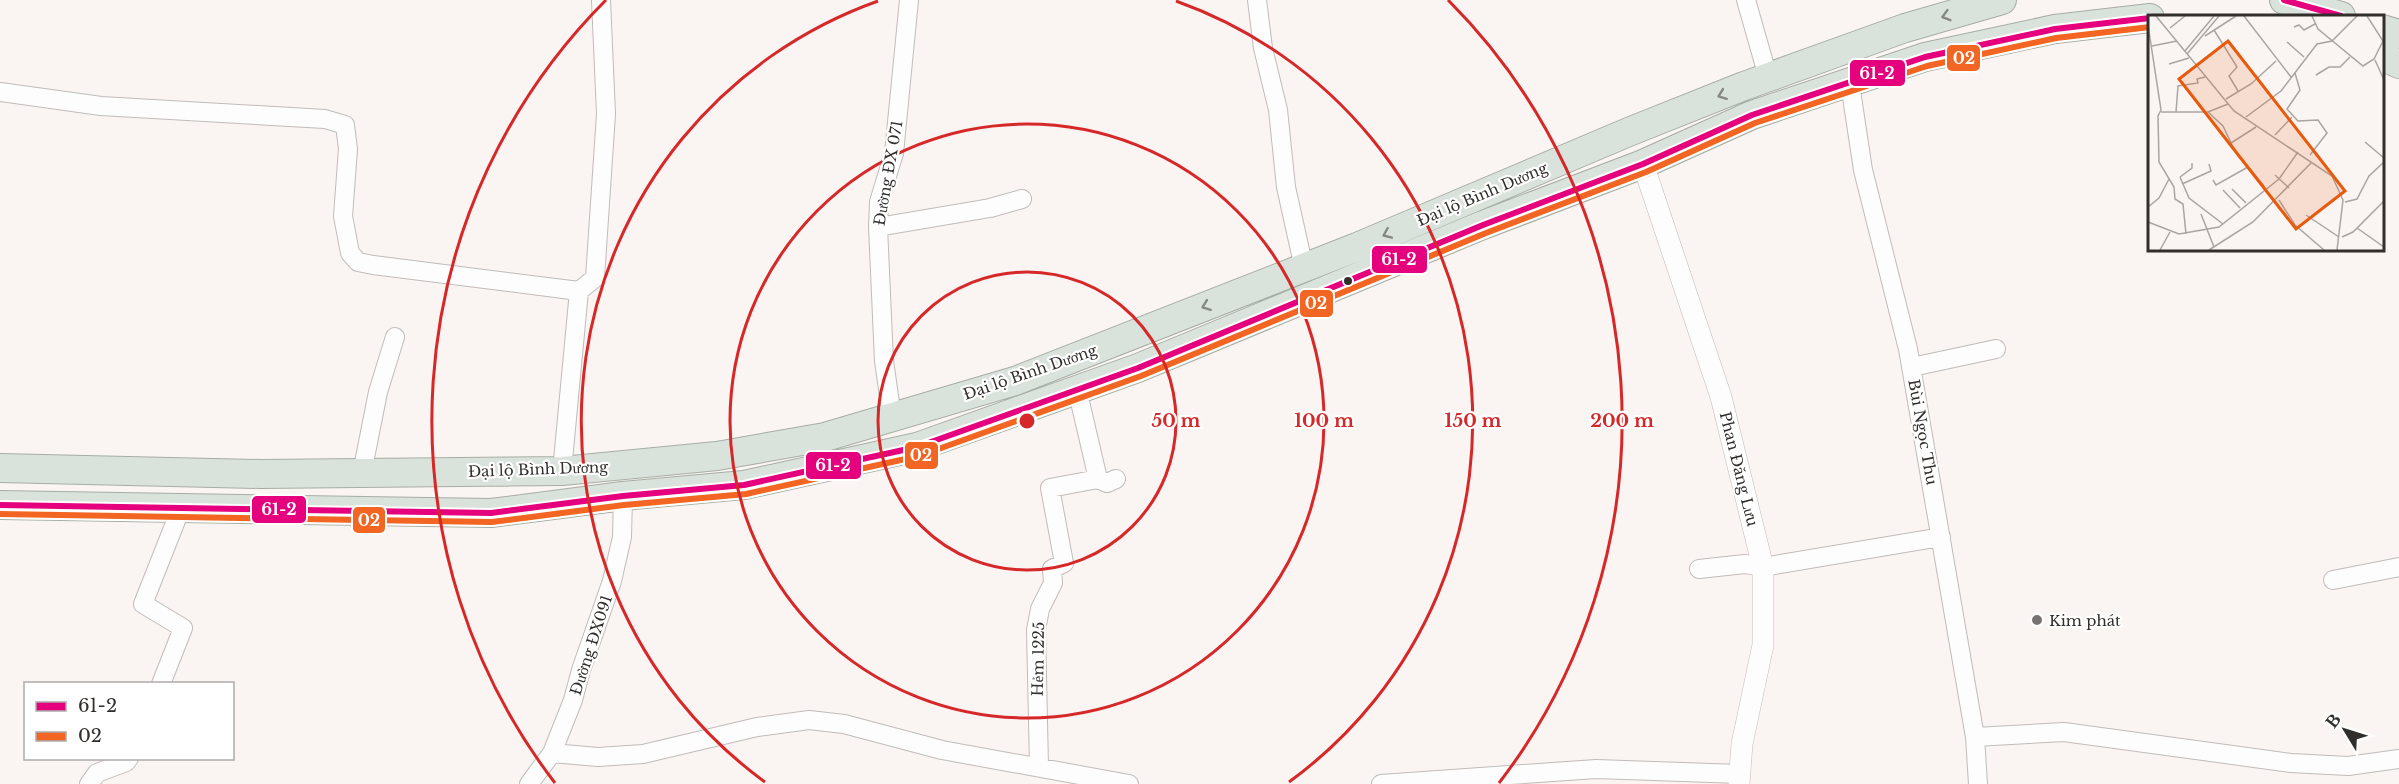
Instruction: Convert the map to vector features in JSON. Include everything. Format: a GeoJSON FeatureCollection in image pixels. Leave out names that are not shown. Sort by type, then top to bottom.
{"type":"FeatureCollection","features":[{"type":"Feature","properties":{"kind":"highway","name":"Đại lộ Bình Dương"},"geometry":{"type":"LineString","coordinates":[[0,468],[260,474],[562,471],[717,456],[825,437],[1015,381],[1304,268],[1631,131],[1768,77],[1905,28],[2002,0]]}},
{"type":"Feature","properties":{"kind":"highway"},"geometry":{"type":"LineString","coordinates":[[2284,0],[2337,15]]}},
{"type":"Feature","properties":{"kind":"highway","name":"Đại lộ Bình Dương"},"geometry":{"type":"LineString","coordinates":[[0,505],[491,513],[623,496],[744,485],[917,447],[1138,368],[1483,225],[1643,164],[1752,115],[1925,57],[2055,29],[2148,18]]}},
{"type":"Feature","properties":{"kind":"highway"},"geometry":{"type":"LineString","coordinates":[[2384,30],[2399,34]]}},
{"type":"Feature","properties":{"kind":"highway"},"geometry":{"type":"LineString","coordinates":[[2384,57],[2399,64]]}},
{"type":"Feature","properties":{"kind":"street"},"geometry":{"type":"LineString","coordinates":[[562,471],[579,291],[595,278],[606,114],[601,0]]}},
{"type":"Feature","properties":{"kind":"street","name":"Đường ĐX 071"},"geometry":{"type":"LineString","coordinates":[[892,417],[884,361],[879,202],[894,153],[909,0]]}},
{"type":"Feature","properties":{"kind":"street"},"geometry":{"type":"LineString","coordinates":[[1257,0],[1263,48],[1278,110],[1286,187],[1304,268]]}},
{"type":"Feature","properties":{"kind":"street"},"geometry":{"type":"LineString","coordinates":[[1746,0],[1768,77]]}},
{"type":"Feature","properties":{"kind":"street","name":"Bùi Ngọc Thu"},"geometry":{"type":"LineString","coordinates":[[1850,84],[1863,170],[1911,367],[1976,737],[1978,784]]}},
{"type":"Feature","properties":{"kind":"street"},"geometry":{"type":"LineString","coordinates":[[0,92],[101,106],[325,119],[345,125],[348,149],[344,216],[350,253],[358,262],[579,291]]}},
{"type":"Feature","properties":{"kind":"street","name":"Phan Đăng Lưu"},"geometry":{"type":"LineString","coordinates":[[1643,164],[1721,397],[1763,567],[1763,645],[1742,744],[1740,779]]}},
{"type":"Feature","properties":{"kind":"street"},"geometry":{"type":"LineString","coordinates":[[878,227],[990,208],[1022,199]]}},
{"type":"Feature","properties":{"kind":"street"},"geometry":{"type":"LineString","coordinates":[[362,473],[378,392],[395,337]]}},
{"type":"Feature","properties":{"kind":"street"},"geometry":{"type":"LineString","coordinates":[[1911,367],[1996,349]]}},
{"type":"Feature","properties":{"kind":"street","name":"Hẻm 1225"},"geometry":{"type":"LineString","coordinates":[[1039,767],[1036,630],[1040,609],[1053,583],[1052,569],[1064,563],[1050,488],[1107,479],[1077,389]]}},
{"type":"Feature","properties":{"kind":"street","name":"Đường ĐX091"},"geometry":{"type":"LineString","coordinates":[[529,784],[552,753],[573,700],[612,581],[622,537],[623,496]]}},
{"type":"Feature","properties":{"kind":"street"},"geometry":{"type":"LineString","coordinates":[[162,682],[183,628],[142,604],[181,508]]}},
{"type":"Feature","properties":{"kind":"street"},"geometry":{"type":"LineString","coordinates":[[1699,569],[1745,564],[1763,567],[1941,537]]}},
{"type":"Feature","properties":{"kind":"street"},"geometry":{"type":"LineString","coordinates":[[2333,580],[2399,567]]}},
{"type":"Feature","properties":{"kind":"street"},"geometry":{"type":"LineString","coordinates":[[552,753],[598,757],[643,754],[757,727],[809,720],[844,724],[942,750],[1129,784]]}},
{"type":"Feature","properties":{"kind":"street"},"geometry":{"type":"LineString","coordinates":[[1976,737],[2064,732],[2291,763],[2348,766],[2399,759]]}},
{"type":"Feature","properties":{"kind":"street"},"geometry":{"type":"LineString","coordinates":[[89,784],[97,773],[128,760]]}},
{"type":"Feature","properties":{"kind":"street"},"geometry":{"type":"LineString","coordinates":[[1381,784],[1596,769],[1740,779]]}},
{"type":"Feature","properties":{"kind":"transit line","name":"61-2"},"geometry":{"type":"LineString","coordinates":[[2284,0],[2337,15]]}},
{"type":"Feature","properties":{"kind":"transit line","name":"61-2"},"geometry":{"type":"LineString","coordinates":[[0,505],[491,513],[623,496],[744,485],[917,447],[1138,368],[1483,225],[1643,164],[1752,115],[1925,57],[2055,29],[2148,18]]}},
{"type":"Feature","properties":{"kind":"transit line","name":"02"},"geometry":{"type":"LineString","coordinates":[[0,514],[492,522],[624,505],[746,494],[919,456],[1141,376],[1486,233],[1646,172],[1755,123],[1927,66],[2056,38],[2148,27]]}},
{"type":"Feature","properties":{"kind":"place","name":"Kim phát"},"geometry":{"type":"Point","coordinates":[2037,620]}}]}
